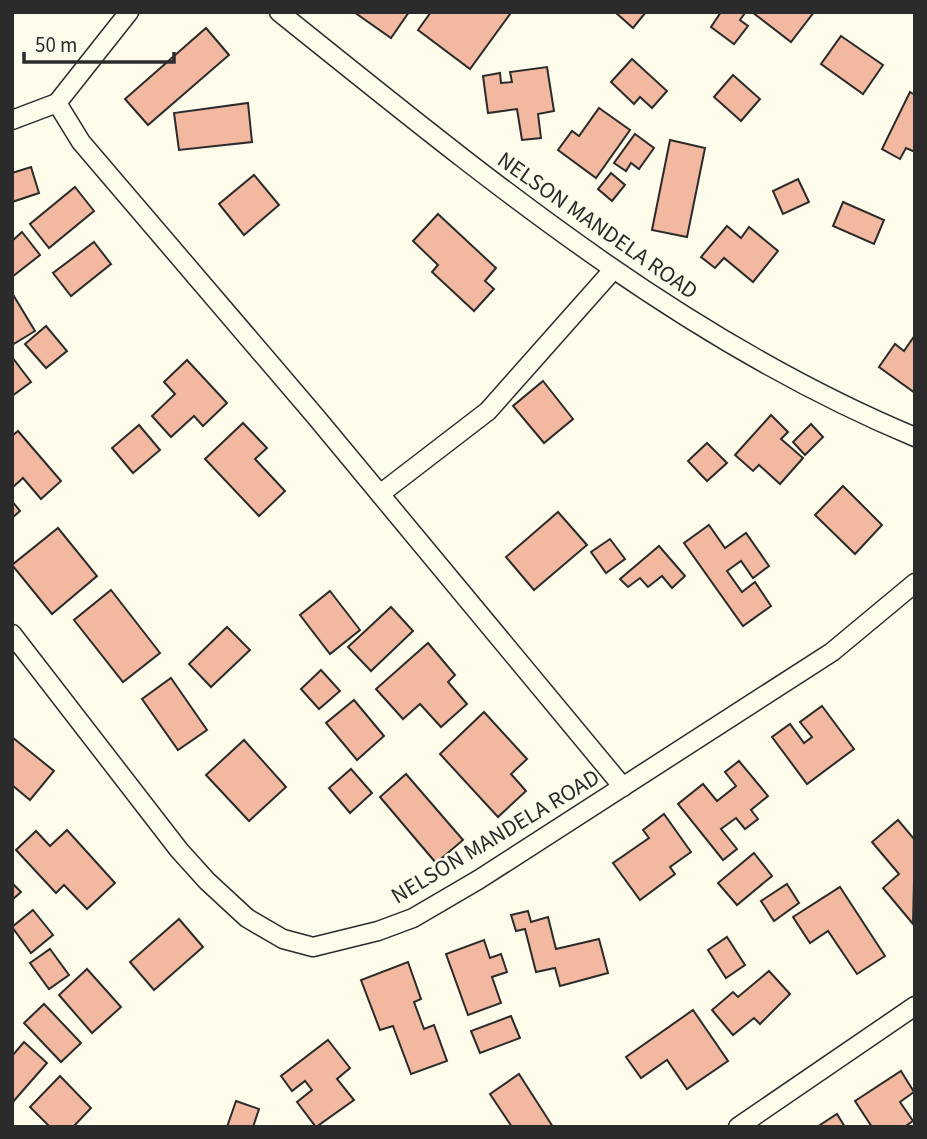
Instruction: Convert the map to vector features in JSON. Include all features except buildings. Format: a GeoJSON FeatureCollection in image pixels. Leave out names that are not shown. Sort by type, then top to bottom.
{"type":"FeatureCollection","features":[{"type":"Feature","properties":{"kind":"street"},"geometry":{"type":"LineString","coordinates":[[12,120],[57,103],[129,12]]}},
{"type":"Feature","properties":{"kind":"street","name":"NELSON MANDELA ROAD"},"geometry":{"type":"LineString","coordinates":[[279,12],[414,120],[614,270],[747,356],[807,388],[915,437]]}},
{"type":"Feature","properties":{"kind":"street"},"geometry":{"type":"LineString","coordinates":[[57,103],[81,142],[380,494],[623,787]]}},
{"type":"Feature","properties":{"kind":"street"},"geometry":{"type":"LineString","coordinates":[[380,494],[488,411],[614,270]]}},
{"type":"Feature","properties":{"kind":"street","name":"NELSON MANDELA ROAD"},"geometry":{"type":"LineString","coordinates":[[12,634],[179,850],[207,881],[247,918],[283,939],[313,947],[378,931],[413,918],[832,652],[915,583]]}},
{"type":"Feature","properties":{"kind":"street"},"geometry":{"type":"LineString","coordinates":[[738,1127],[915,1006]]}}]}
